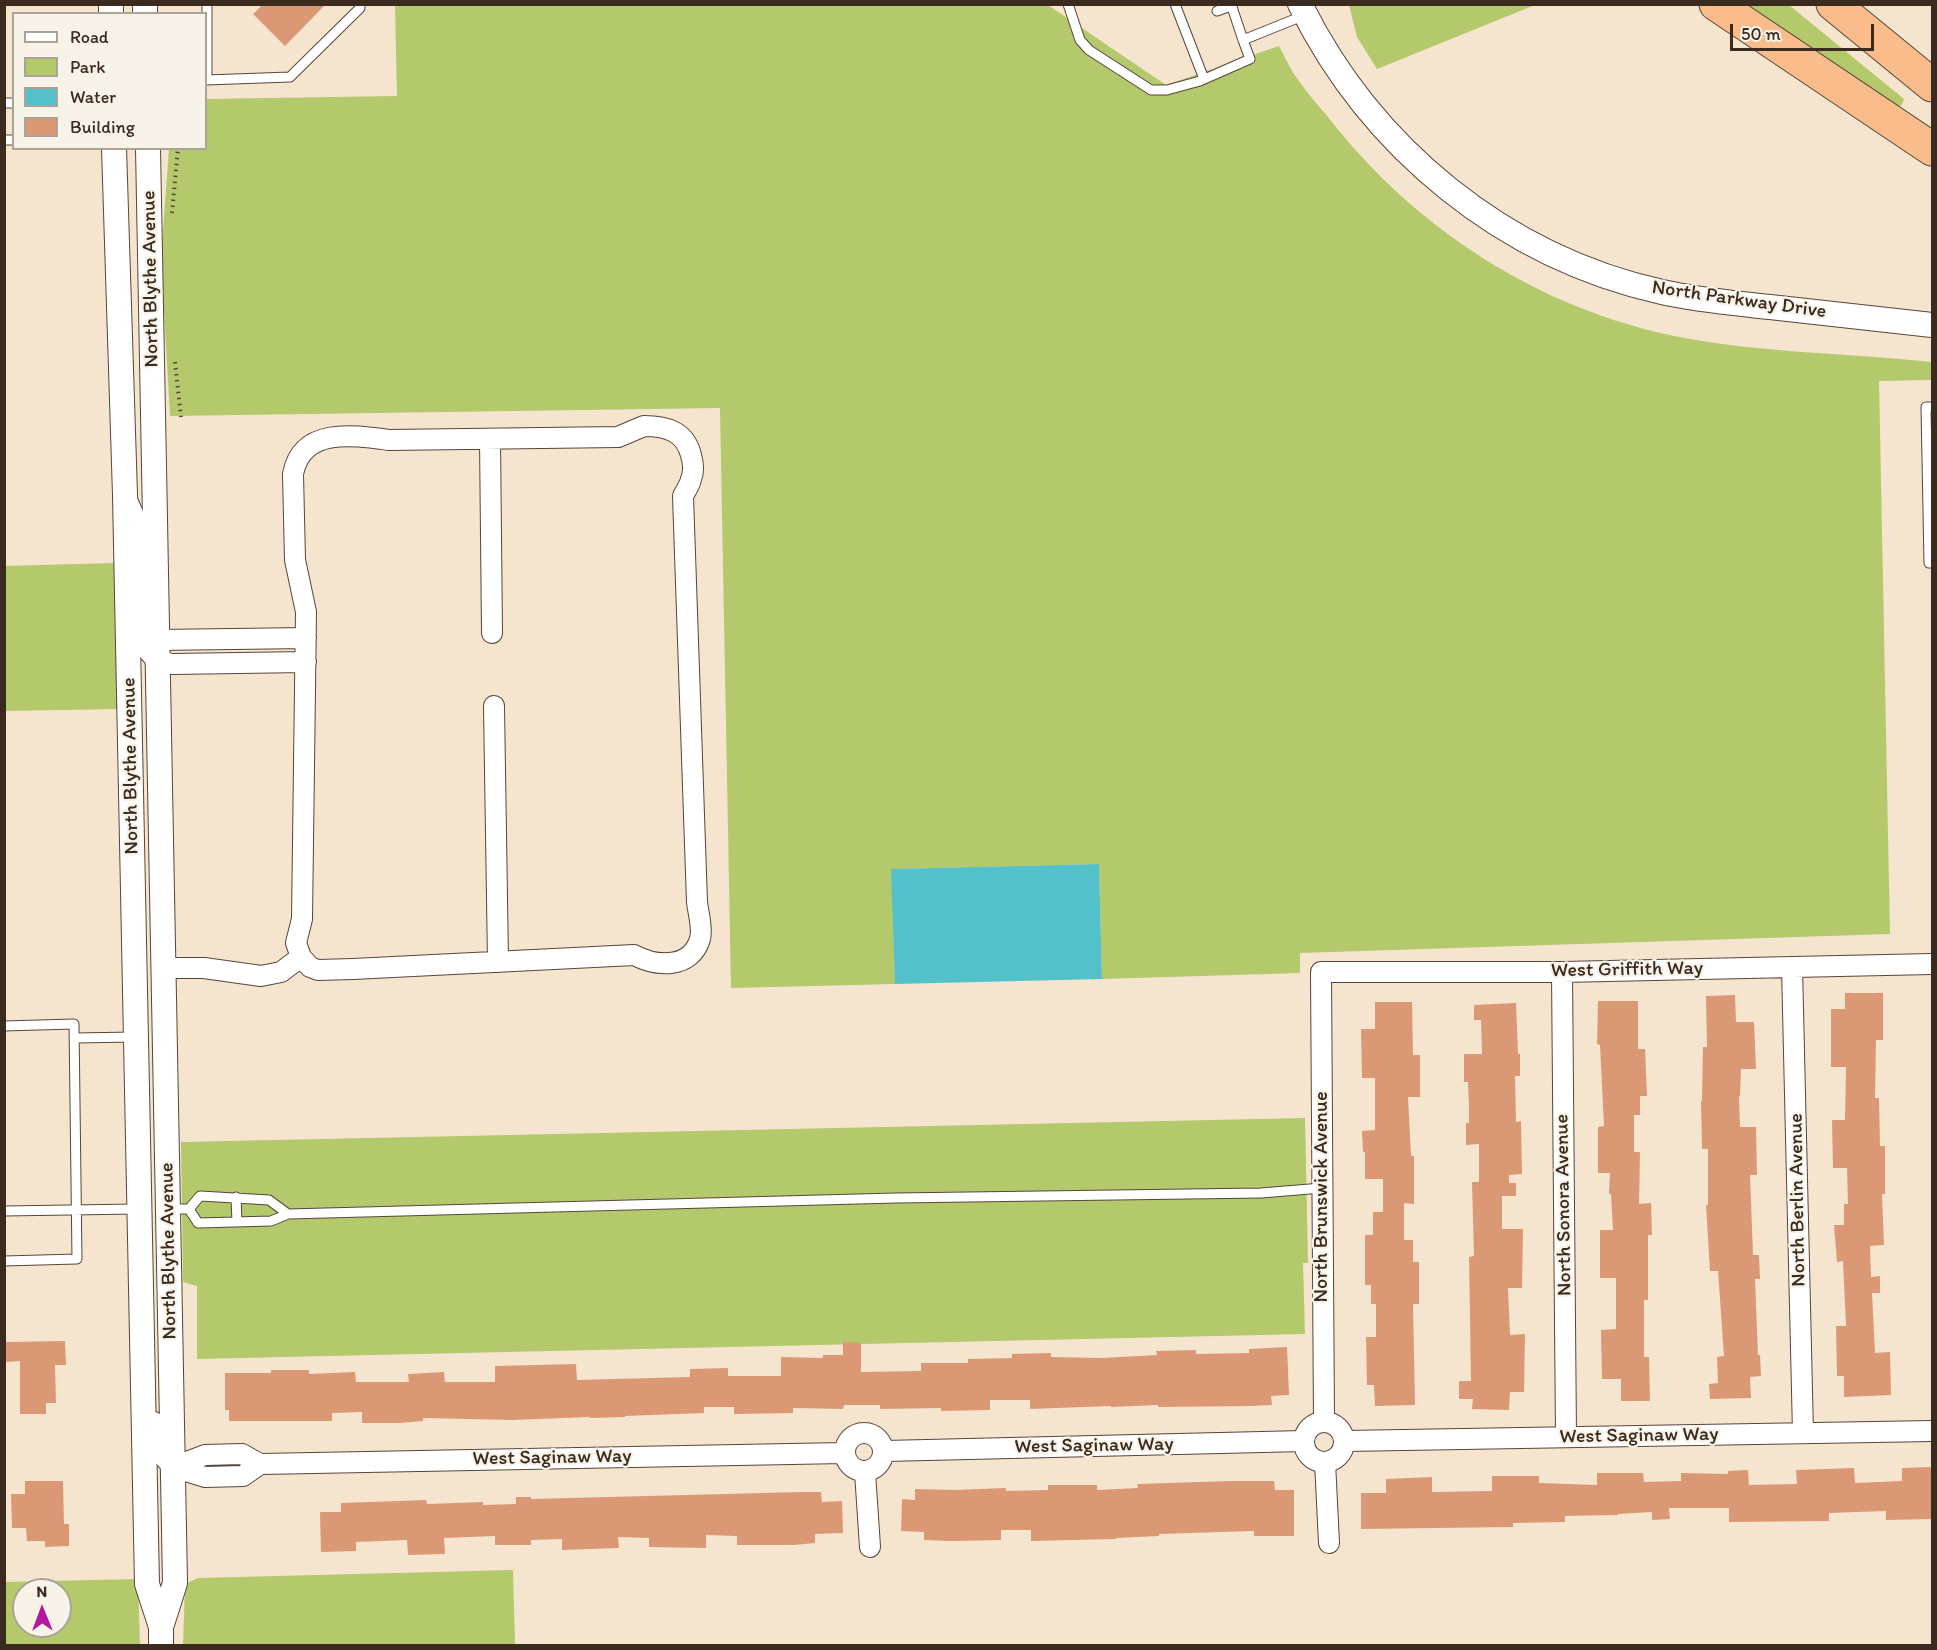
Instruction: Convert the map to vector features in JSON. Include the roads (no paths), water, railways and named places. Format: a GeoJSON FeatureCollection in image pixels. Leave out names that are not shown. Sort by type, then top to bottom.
{"type":"FeatureCollection","features":[{"type":"Feature","properties":{"kind":"highway"},"geometry":{"type":"LineString","coordinates":[[1716,4],[1932,149]]}},
{"type":"Feature","properties":{"kind":"highway"},"geometry":{"type":"LineString","coordinates":[[1833,4],[1932,85]]}},
{"type":"Feature","properties":{"kind":"street","name":"North Parkway Drive"},"geometry":{"type":"LineString","coordinates":[[1303,10],[1333,61],[1361,101],[1395,140],[1430,175],[1470,207],[1514,235],[1613,278],[1662,292],[1717,301],[1932,325]]}},
{"type":"Feature","properties":{"kind":"street","name":"North Blythe Avenue"},"geometry":{"type":"LineString","coordinates":[[114,150],[125,495],[147,1584],[161,1636]]}},
{"type":"Feature","properties":{"kind":"street","name":"North Blythe Avenue"},"geometry":{"type":"LineString","coordinates":[[148,150],[165,1036],[179,1209],[173,1467],[175,1583],[161,1636]]}},
{"type":"Feature","properties":{"kind":"street"},"geometry":{"type":"LineString","coordinates":[[644,426],[660,426],[677,432],[689,446],[692,460],[692,477],[683,496],[700,937],[693,952],[684,960],[668,964],[644,960],[634,955],[318,970],[310,967],[301,957],[296,943],[302,919],[306,638],[306,612],[295,560],[293,484],[295,460],[315,442],[343,436],[389,440],[618,437],[644,426]]}},
{"type":"Feature","properties":{"kind":"street"},"geometry":{"type":"LineString","coordinates":[[490,439],[492,633]]}},
{"type":"Feature","properties":{"kind":"street","name":"North Blythe Avenue"},"geometry":{"type":"LineString","coordinates":[[125,495],[138,525],[141,638],[147,652],[158,651]]}},
{"type":"Feature","properties":{"kind":"street"},"geometry":{"type":"LineString","coordinates":[[158,651],[237,639],[306,638]]}},
{"type":"Feature","properties":{"kind":"street"},"geometry":{"type":"LineString","coordinates":[[237,639],[238,662]]}},
{"type":"Feature","properties":{"kind":"street"},"geometry":{"type":"LineString","coordinates":[[158,651],[172,664],[306,662]]}},
{"type":"Feature","properties":{"kind":"street"},"geometry":{"type":"LineString","coordinates":[[494,706],[498,962]]}},
{"type":"Feature","properties":{"kind":"street"},"geometry":{"type":"LineString","coordinates":[[164,968],[204,968],[261,976],[281,972],[301,957]]}},
{"type":"Feature","properties":{"kind":"street","name":"West Griffith Way"},"geometry":{"type":"LineString","coordinates":[[1321,972],[1562,972],[1932,964]]}},
{"type":"Feature","properties":{"kind":"street","name":"North Berlin Avenue"},"geometry":{"type":"LineString","coordinates":[[1792,967],[1803,1433]]}},
{"type":"Feature","properties":{"kind":"street","name":"North Brunswick Avenue"},"geometry":{"type":"LineString","coordinates":[[1321,972],[1324,1421]]}},
{"type":"Feature","properties":{"kind":"street","name":"North Sonora Avenue"},"geometry":{"type":"LineString","coordinates":[[1562,972],[1566,1437]]}},
{"type":"Feature","properties":{"kind":"street"},"geometry":{"type":"LineString","coordinates":[[136,1037],[165,1036]]}},
{"type":"Feature","properties":{"kind":"street","name":"North Blythe Avenue"},"geometry":{"type":"LineString","coordinates":[[141,1288],[152,1306],[154,1446],[173,1467]]}},
{"type":"Feature","properties":{"kind":"street"},"geometry":{"type":"LineString","coordinates":[[1324,1421],[1334,1424],[1342,1431],[1345,1441],[1343,1451],[1335,1459],[1325,1462],[1314,1460],[1307,1452],[1304,1441],[1306,1431],[1314,1424],[1324,1421]]}},
{"type":"Feature","properties":{"kind":"street"},"geometry":{"type":"LineString","coordinates":[[864,1431],[879,1437],[885,1451],[879,1466],[865,1472],[850,1467],[844,1453],[849,1438],[864,1431]]}},
{"type":"Feature","properties":{"kind":"street","name":"West Saginaw Way"},"geometry":{"type":"LineString","coordinates":[[1345,1441],[1932,1431]]}},
{"type":"Feature","properties":{"kind":"street","name":"West Saginaw Way"},"geometry":{"type":"LineString","coordinates":[[885,1451],[1304,1441]]}},
{"type":"Feature","properties":{"kind":"street","name":"West Saginaw Way"},"geometry":{"type":"LineString","coordinates":[[173,1467],[205,1455],[242,1455],[260,1464],[844,1453]]}},
{"type":"Feature","properties":{"kind":"street"},"geometry":{"type":"LineString","coordinates":[[1325,1462],[1329,1543]]}},
{"type":"Feature","properties":{"kind":"street"},"geometry":{"type":"LineString","coordinates":[[865,1472],[870,1547]]}},
{"type":"Feature","properties":{"kind":"lane"},"geometry":{"type":"LineString","coordinates":[[207,80],[290,77],[360,8],[360,4]]}},
{"type":"Feature","properties":{"kind":"lane"},"geometry":{"type":"LineString","coordinates":[[1068,4],[1080,40],[1089,51],[1151,90],[1167,90],[1204,79],[1250,59],[1231,5],[1218,11]]}},
{"type":"Feature","properties":{"kind":"lane"},"geometry":{"type":"LineString","coordinates":[[1175,4],[1204,79]]}},
{"type":"Feature","properties":{"kind":"lane"},"geometry":{"type":"LineString","coordinates":[[1243,40],[1267,32],[1303,10]]}},
{"type":"Feature","properties":{"kind":"lane"},"geometry":{"type":"LineString","coordinates":[[1183,24],[1192,20]]}},
{"type":"Feature","properties":{"kind":"lane"},"geometry":{"type":"LineString","coordinates":[[1932,407],[1926,407],[1929,563],[1932,563]]}},
{"type":"Feature","properties":{"kind":"lane"},"geometry":{"type":"LineString","coordinates":[[4,1026],[74,1024],[77,1259],[4,1261]]}},
{"type":"Feature","properties":{"kind":"lane"},"geometry":{"type":"LineString","coordinates":[[75,1038],[136,1037]]}},
{"type":"Feature","properties":{"kind":"lane"},"geometry":{"type":"LineString","coordinates":[[288,1214],[269,1200],[236,1197],[200,1196],[179,1209],[198,1223],[271,1221],[288,1214],[872,1199],[1262,1193],[1322,1188]]}},
{"type":"Feature","properties":{"kind":"lane"},"geometry":{"type":"LineString","coordinates":[[236,1197],[237,1222]]}},
{"type":"Feature","properties":{"kind":"lane"},"geometry":{"type":"LineString","coordinates":[[4,1211],[140,1209]]}},
{"type":"Feature","properties":{"kind":"water"},"geometry":{"type":"Polygon","coordinates":[[[1099,864],[1102,979],[895,984],[891,869],[1099,864]]]}}]}
